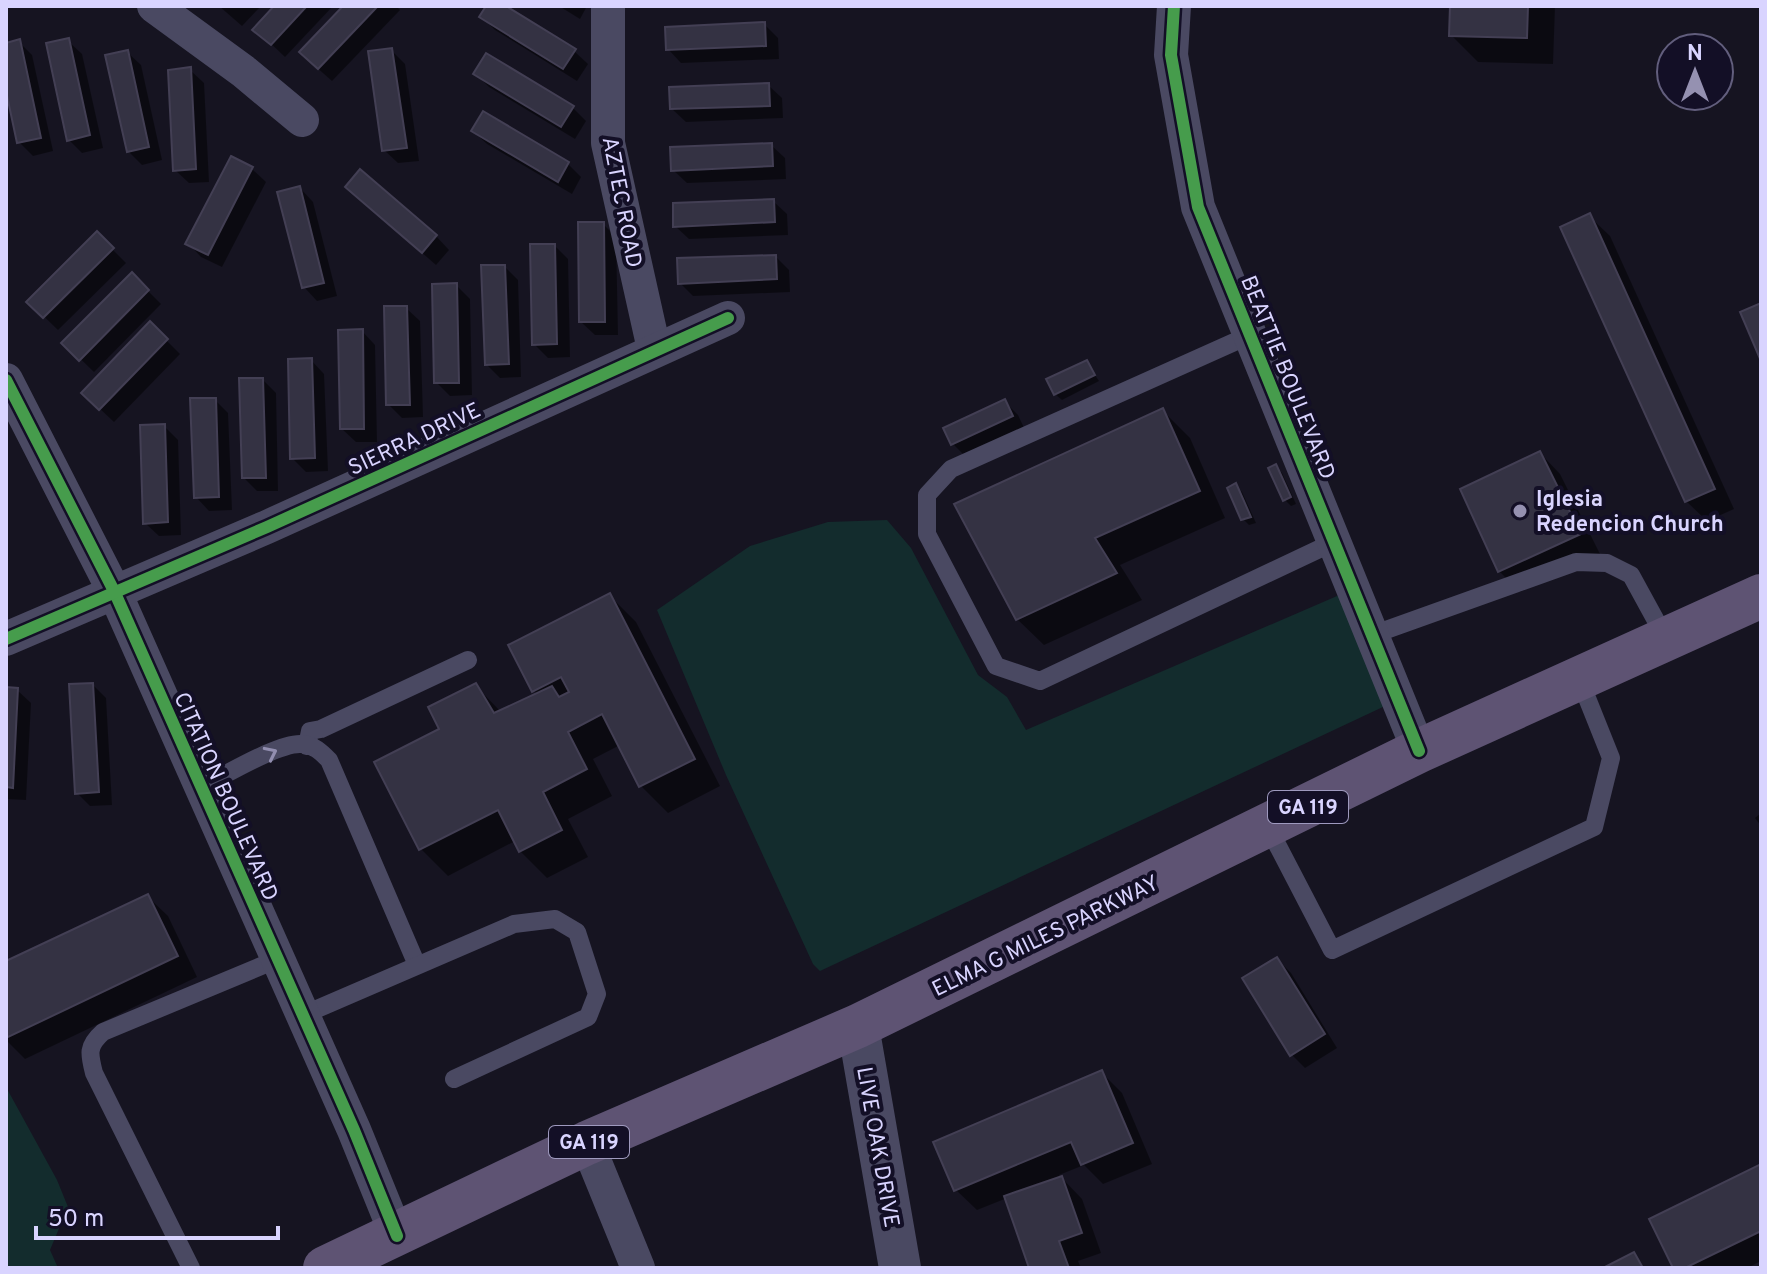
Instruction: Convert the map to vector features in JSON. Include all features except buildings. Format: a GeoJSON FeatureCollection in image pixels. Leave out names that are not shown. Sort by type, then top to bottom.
{"type":"FeatureCollection","features":[{"type":"Feature","properties":{"kind":"main road","name":"ELMA G MILES PARKWAY"},"geometry":{"type":"LineString","coordinates":[[325,1268],[587,1143],[858,1026],[1419,751],[1761,596]]}},
{"type":"Feature","properties":{"kind":"street"},"geometry":{"type":"LineString","coordinates":[[154,6],[243,71],[302,120]]}},
{"type":"Feature","properties":{"kind":"street","name":"AZTEC ROAD"},"geometry":{"type":"LineString","coordinates":[[608,6],[608,143],[654,349]]}},
{"type":"Feature","properties":{"kind":"street","name":"BEATTIE BOULEVARD"},"geometry":{"type":"LineString","coordinates":[[1174,6],[1171,55],[1198,207],[1419,751]]}},
{"type":"Feature","properties":{"kind":"street","name":"SIERRA DRIVE"},"geometry":{"type":"LineString","coordinates":[[6,639],[267,527],[728,318]]}},
{"type":"Feature","properties":{"kind":"street","name":"CITATION BOULEVARD"},"geometry":{"type":"LineString","coordinates":[[6,380],[115,593],[303,1015],[397,1236]]}},
{"type":"Feature","properties":{"kind":"street","name":"LIVE OAK DRIVE"},"geometry":{"type":"LineString","coordinates":[[858,1026],[900,1268]]}},
{"type":"Feature","properties":{"kind":"street"},"geometry":{"type":"LineString","coordinates":[[587,1143],[638,1268]]}},
{"type":"Feature","properties":{"kind":"lane"},"geometry":{"type":"LineString","coordinates":[[1250,335],[951,469],[927,495],[927,534],[996,666],[1040,681],[1334,542]]}},
{"type":"Feature","properties":{"kind":"lane"},"geometry":{"type":"LineString","coordinates":[[1372,635],[1576,562],[1607,563],[1631,575],[1666,639]]}},
{"type":"Feature","properties":{"kind":"lane"},"geometry":{"type":"LineString","coordinates":[[307,746],[310,731],[321,729],[468,660]]}},
{"type":"Feature","properties":{"kind":"lane"},"geometry":{"type":"LineString","coordinates":[[1268,827],[1332,950],[1594,827],[1611,758],[1579,678]]}},
{"type":"Feature","properties":{"kind":"lane"},"geometry":{"type":"LineString","coordinates":[[201,787],[284,746],[319,749],[329,760],[417,965]]}},
{"type":"Feature","properties":{"kind":"lane"},"geometry":{"type":"LineString","coordinates":[[303,1015],[514,924],[555,919],[577,932],[597,994],[588,1017],[454,1079]]}},
{"type":"Feature","properties":{"kind":"lane"},"geometry":{"type":"LineString","coordinates":[[191,1268],[94,1073],[90,1056],[92,1042],[103,1032],[278,959]]}},
{"type":"Feature","properties":{"kind":"green space"},"geometry":{"type":"Polygon","coordinates":[[[887,520],[911,548],[978,675],[1007,697],[1026,730],[1344,593],[1385,706],[820,971],[813,964],[726,775],[657,610],[750,546],[828,522],[887,520]]]}},
{"type":"Feature","properties":{"kind":"green space"},"geometry":{"type":"Polygon","coordinates":[[[6,1087],[57,1180],[68,1207],[50,1250],[58,1268],[6,1268],[6,1087]]]}},
{"type":"Feature","properties":{"kind":"cycle path"},"geometry":{"type":"LineString","coordinates":[[1174,6],[1171,55],[1198,207],[1419,751]]}},
{"type":"Feature","properties":{"kind":"cycle path"},"geometry":{"type":"LineString","coordinates":[[6,639],[267,527],[728,318]]}},
{"type":"Feature","properties":{"kind":"cycle path"},"geometry":{"type":"LineString","coordinates":[[6,380],[115,593],[354,1130],[397,1236]]}},
{"type":"Feature","properties":{"kind":"place","name":"Iglesia Redencion Church"},"geometry":{"type":"Point","coordinates":[1520,511]}}]}
